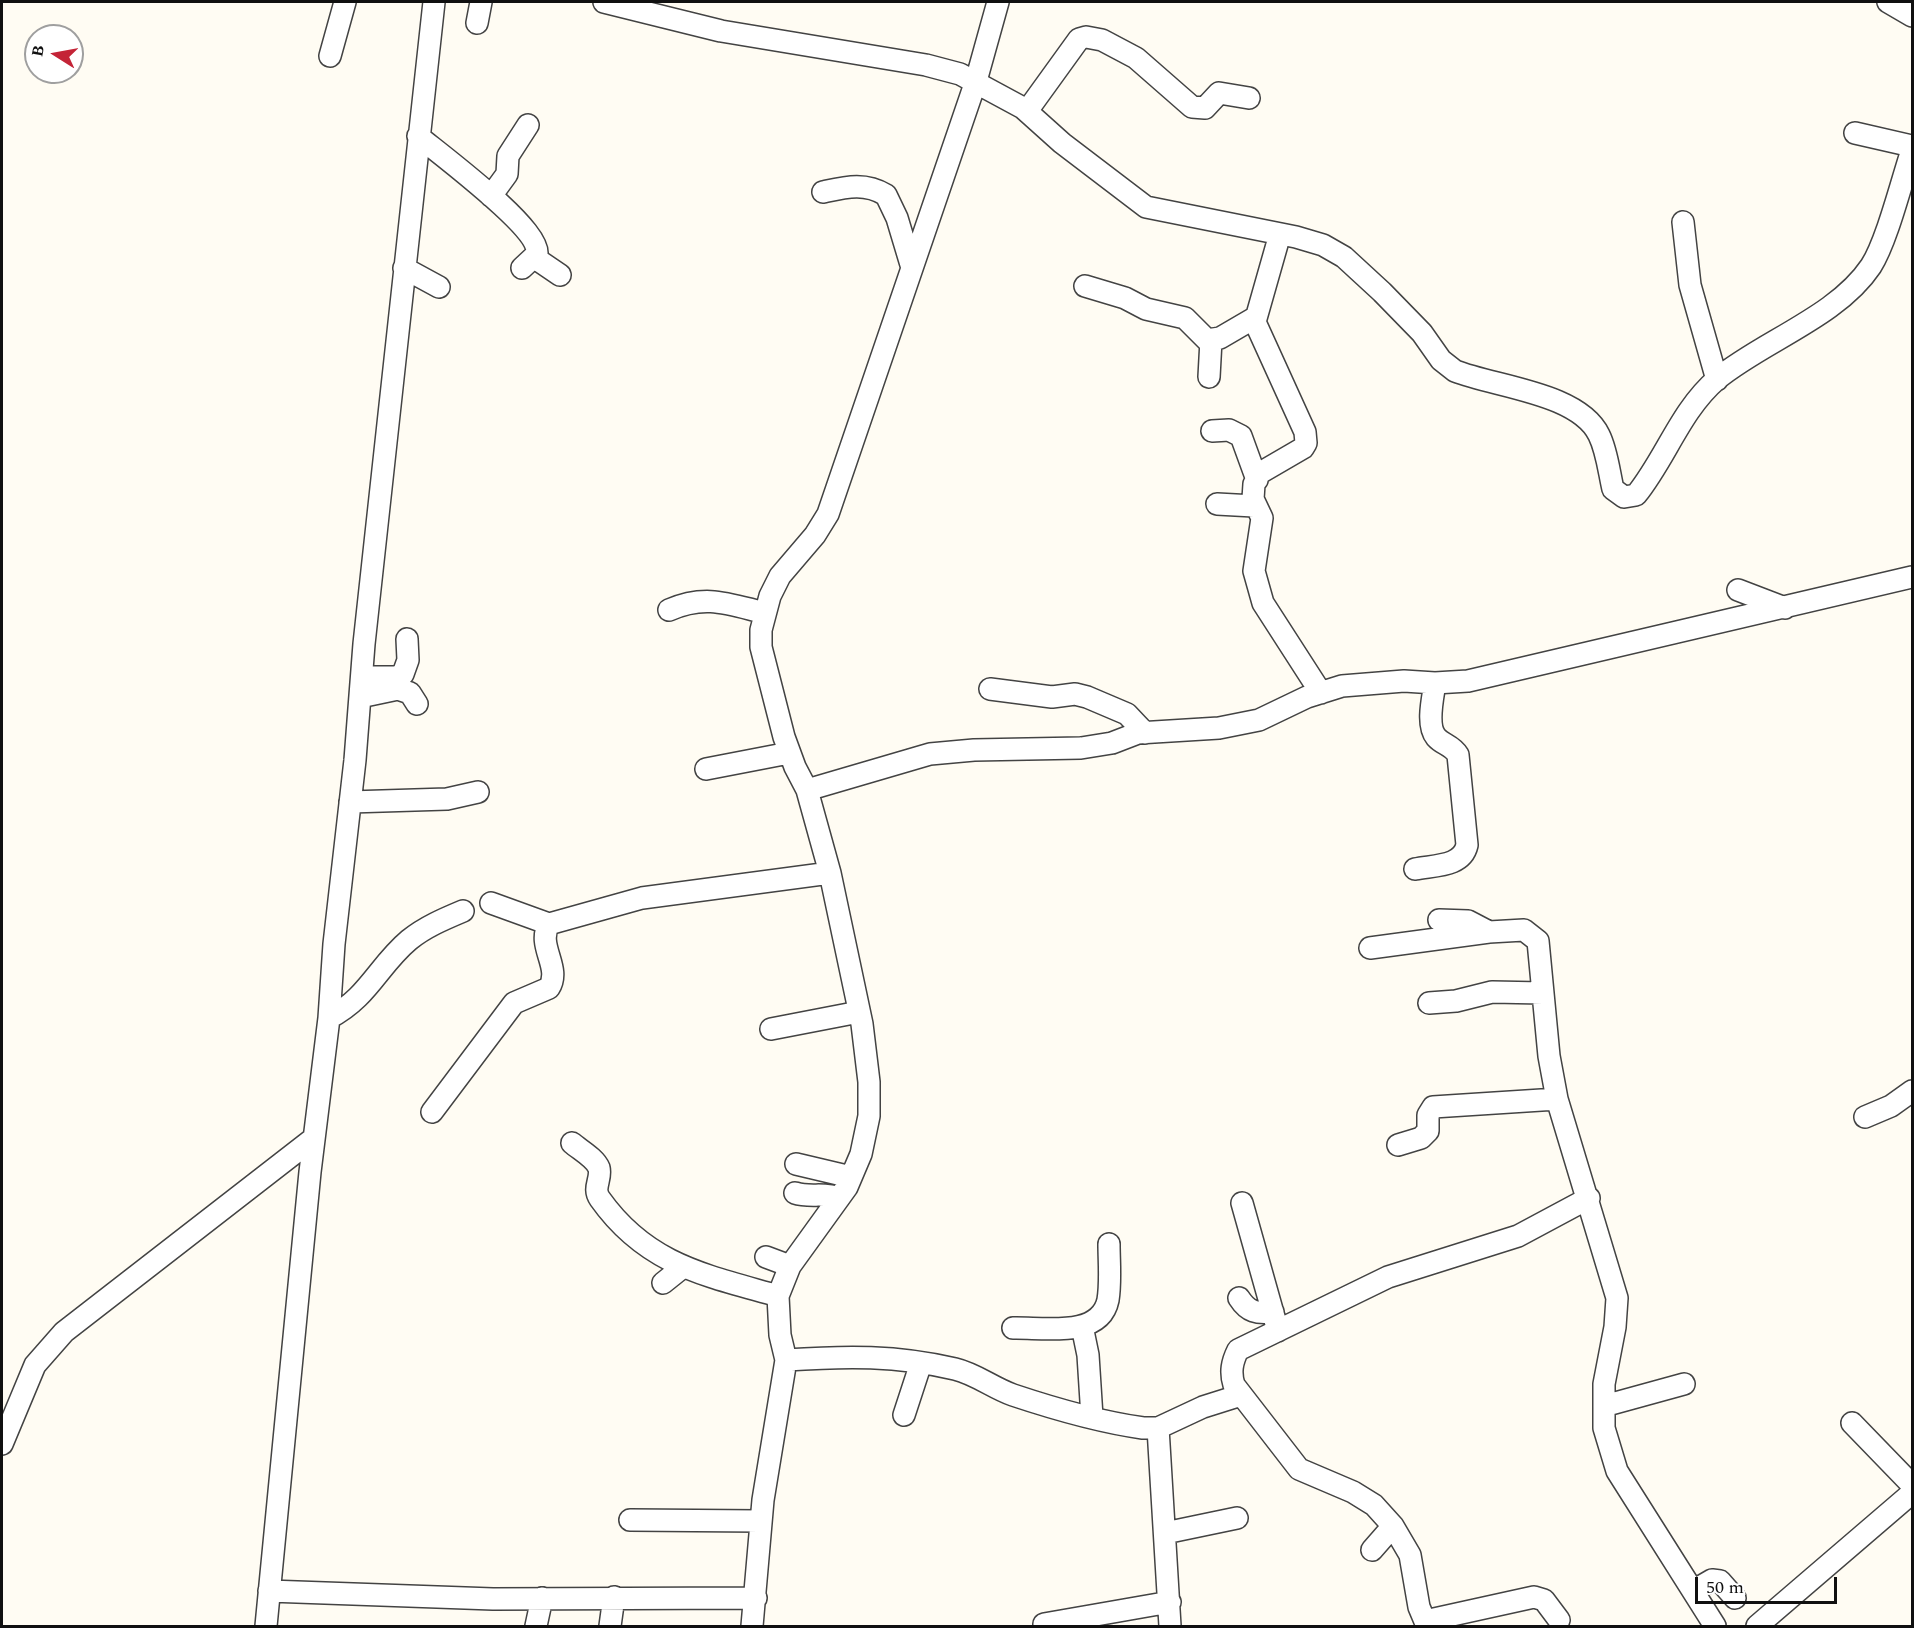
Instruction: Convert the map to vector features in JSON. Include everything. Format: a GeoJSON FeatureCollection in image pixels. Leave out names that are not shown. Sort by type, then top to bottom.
{"type":"FeatureCollection","features":[{"type":"Feature","properties":{"kind":"street"},"geometry":{"type":"LineString","coordinates":[[330,56],[345,2]]}},
{"type":"Feature","properties":{"kind":"street"},"geometry":{"type":"LineString","coordinates":[[266,1626],[314,1138],[330,1018],[334,944],[434,2]]}},
{"type":"Feature","properties":{"kind":"street"},"geometry":{"type":"LineString","coordinates":[[477,23],[481,2]]}},
{"type":"Feature","properties":{"kind":"street"},"geometry":{"type":"LineString","coordinates":[[604,2],[721,31],[949,69],[976,81],[1027,111],[1062,143],[1146,207],[1313,241],[1344,257],[1422,333],[1441,360],[1455,371],[1568,405],[1586,416],[1600,435],[1613,489],[1624,497],[1636,495],[1648,480],[1690,408],[1717,380],[1834,302],[1856,284],[1872,264],[1912,148],[1855,133]]}},
{"type":"Feature","properties":{"kind":"street"},"geometry":{"type":"LineString","coordinates":[[752,1626],[756,1598],[760,1521],[786,1360],[780,1335],[778,1296],[790,1266],[852,1177],[861,1154],[869,1116],[868,1082],[859,1012],[830,873],[807,790],[789,753],[761,647],[765,613],[780,576],[815,535],[828,514],[976,81],[999,2]]}},
{"type":"Feature","properties":{"kind":"street"},"geometry":{"type":"LineString","coordinates":[[1027,111],[1079,39],[1086,37],[1102,40],[1136,58],[1192,106],[1205,108],[1219,93],[1249,98]]}},
{"type":"Feature","properties":{"kind":"street"},"geometry":{"type":"LineString","coordinates":[[491,196],[507,174],[508,156],[528,125]]}},
{"type":"Feature","properties":{"kind":"street"},"geometry":{"type":"LineString","coordinates":[[418,136],[491,196],[532,237],[538,251],[528,263],[560,275]]}},
{"type":"Feature","properties":{"kind":"street"},"geometry":{"type":"LineString","coordinates":[[823,192],[850,186],[866,186],[886,195],[897,218],[912,268]]}},
{"type":"Feature","properties":{"kind":"street"},"geometry":{"type":"LineString","coordinates":[[1683,222],[1692,296],[1717,380]]}},
{"type":"Feature","properties":{"kind":"street"},"geometry":{"type":"LineString","coordinates":[[1280,234],[1256,317],[1257,331],[1284,382],[1306,437],[1303,448],[1260,473],[1252,490],[1254,506],[1262,518],[1255,556],[1255,582],[1263,603],[1321,693]]}},
{"type":"Feature","properties":{"kind":"street"},"geometry":{"type":"LineString","coordinates":[[404,268],[439,287]]}},
{"type":"Feature","properties":{"kind":"street"},"geometry":{"type":"LineString","coordinates":[[1085,286],[1125,298],[1146,309],[1185,318],[1193,324],[1202,337],[1211,340],[1256,317]]}},
{"type":"Feature","properties":{"kind":"street"},"geometry":{"type":"LineString","coordinates":[[1209,377],[1211,340]]}},
{"type":"Feature","properties":{"kind":"street"},"geometry":{"type":"LineString","coordinates":[[1212,431],[1229,430],[1241,436],[1257,480]]}},
{"type":"Feature","properties":{"kind":"street"},"geometry":{"type":"LineString","coordinates":[[1217,504],[1254,506]]}},
{"type":"Feature","properties":{"kind":"street"},"geometry":{"type":"LineString","coordinates":[[807,790],[930,754],[974,750],[1081,748],[1145,733],[1207,729],[1259,720],[1342,686],[1404,681],[1434,683],[1491,676],[1912,578]]}},
{"type":"Feature","properties":{"kind":"street"},"geometry":{"type":"LineString","coordinates":[[1738,590],[1785,608]]}},
{"type":"Feature","properties":{"kind":"street"},"geometry":{"type":"LineString","coordinates":[[669,610],[686,603],[706,600],[765,613]]}},
{"type":"Feature","properties":{"kind":"street"},"geometry":{"type":"LineString","coordinates":[[361,687],[402,674],[408,660],[407,639]]}},
{"type":"Feature","properties":{"kind":"street"},"geometry":{"type":"LineString","coordinates":[[1415,869],[1459,860],[1464,855],[1467,844],[1458,755],[1453,747],[1436,737],[1431,727],[1434,683]]}},
{"type":"Feature","properties":{"kind":"street"},"geometry":{"type":"LineString","coordinates":[[361,687],[398,689],[410,693],[417,704]]}},
{"type":"Feature","properties":{"kind":"street"},"geometry":{"type":"LineString","coordinates":[[990,689],[1052,697],[1075,694],[1087,697],[1127,714],[1145,733]]}},
{"type":"Feature","properties":{"kind":"street"},"geometry":{"type":"LineString","coordinates":[[706,769],[789,753]]}},
{"type":"Feature","properties":{"kind":"street"},"geometry":{"type":"LineString","coordinates":[[350,802],[447,799],[478,792]]}},
{"type":"Feature","properties":{"kind":"street"},"geometry":{"type":"LineString","coordinates":[[491,903],[549,924],[642,898],[830,873]]}},
{"type":"Feature","properties":{"kind":"street"},"geometry":{"type":"LineString","coordinates":[[330,1018],[357,1000],[409,940],[428,927],[463,911]]}},
{"type":"Feature","properties":{"kind":"street"},"geometry":{"type":"LineString","coordinates":[[1439,920],[1468,921],[1489,932]]}},
{"type":"Feature","properties":{"kind":"street"},"geometry":{"type":"LineString","coordinates":[[432,1112],[514,1003],[549,988],[552,970],[544,940],[549,924]]}},
{"type":"Feature","properties":{"kind":"street"},"geometry":{"type":"LineString","coordinates":[[1370,948],[1489,932],[1524,930],[1538,941],[1549,1056],[1557,1099],[1589,1198],[1617,1298],[1616,1327],[1604,1384],[1604,1428],[1617,1471],[1715,1626]]}},
{"type":"Feature","properties":{"kind":"street"},"geometry":{"type":"LineString","coordinates":[[1429,1003],[1456,1001],[1492,992],[1543,993]]}},
{"type":"Feature","properties":{"kind":"street"},"geometry":{"type":"LineString","coordinates":[[771,1029],[859,1012]]}},
{"type":"Feature","properties":{"kind":"street"},"geometry":{"type":"LineString","coordinates":[[1865,1117],[1891,1106],[1912,1091]]}},
{"type":"Feature","properties":{"kind":"street"},"geometry":{"type":"LineString","coordinates":[[1398,1145],[1422,1138],[1428,1131],[1428,1115],[1433,1107],[1557,1099]]}},
{"type":"Feature","properties":{"kind":"street"},"geometry":{"type":"LineString","coordinates":[[2,1444],[35,1365],[64,1332],[314,1138]]}},
{"type":"Feature","properties":{"kind":"street"},"geometry":{"type":"LineString","coordinates":[[572,1143],[597,1165],[600,1170],[596,1185],[598,1197],[634,1239],[683,1267],[778,1296]]}},
{"type":"Feature","properties":{"kind":"street"},"geometry":{"type":"LineString","coordinates":[[796,1164],[852,1177]]}},
{"type":"Feature","properties":{"kind":"street"},"geometry":{"type":"LineString","coordinates":[[795,1192],[804,1195],[827,1193],[839,1198]]}},
{"type":"Feature","properties":{"kind":"street"},"geometry":{"type":"LineString","coordinates":[[1559,1620],[1544,1600],[1534,1596],[1426,1624],[1419,1607],[1410,1555],[1393,1526],[1374,1505],[1353,1492],[1299,1468],[1234,1385],[1231,1374],[1238,1350],[1276,1321],[1388,1277],[1518,1236],[1589,1198]]}},
{"type":"Feature","properties":{"kind":"street"},"geometry":{"type":"LineString","coordinates":[[1242,1203],[1276,1321]]}},
{"type":"Feature","properties":{"kind":"street"},"geometry":{"type":"LineString","coordinates":[[1013,1328],[1082,1326],[1099,1316],[1108,1300],[1109,1244]]}},
{"type":"Feature","properties":{"kind":"street"},"geometry":{"type":"LineString","coordinates":[[766,1257],[790,1266]]}},
{"type":"Feature","properties":{"kind":"street"},"geometry":{"type":"LineString","coordinates":[[663,1283],[683,1267]]}},
{"type":"Feature","properties":{"kind":"street"},"geometry":{"type":"LineString","coordinates":[[1239,1298],[1252,1311],[1276,1321]]}},
{"type":"Feature","properties":{"kind":"street"},"geometry":{"type":"LineString","coordinates":[[1082,1326],[1088,1355],[1092,1417]]}},
{"type":"Feature","properties":{"kind":"street"},"geometry":{"type":"LineString","coordinates":[[786,1360],[867,1356],[956,1369],[1014,1395],[1128,1426],[1158,1428],[1203,1407],[1242,1395]]}},
{"type":"Feature","properties":{"kind":"street"},"geometry":{"type":"LineString","coordinates":[[904,1415],[921,1363]]}},
{"type":"Feature","properties":{"kind":"street"},"geometry":{"type":"LineString","coordinates":[[1604,1406],[1684,1384]]}},
{"type":"Feature","properties":{"kind":"street"},"geometry":{"type":"LineString","coordinates":[[1852,1423],[1912,1485]]}},
{"type":"Feature","properties":{"kind":"street"},"geometry":{"type":"LineString","coordinates":[[1158,1428],[1170,1626]]}},
{"type":"Feature","properties":{"kind":"street"},"geometry":{"type":"LineString","coordinates":[[1757,1626],[1912,1493]]}},
{"type":"Feature","properties":{"kind":"street"},"geometry":{"type":"LineString","coordinates":[[1165,1533],[1237,1518]]}},
{"type":"Feature","properties":{"kind":"street"},"geometry":{"type":"LineString","coordinates":[[630,1520],[760,1521]]}},
{"type":"Feature","properties":{"kind":"street"},"geometry":{"type":"LineString","coordinates":[[1372,1550],[1393,1526]]}},
{"type":"Feature","properties":{"kind":"street"},"geometry":{"type":"LineString","coordinates":[[1693,1591],[1712,1580],[1720,1581],[1736,1598]]}},
{"type":"Feature","properties":{"kind":"street"},"geometry":{"type":"LineString","coordinates":[[269,1591],[542,1598],[756,1598]]}},
{"type":"Feature","properties":{"kind":"street"},"geometry":{"type":"LineString","coordinates":[[610,1626],[614,1597]]}},
{"type":"Feature","properties":{"kind":"street"},"geometry":{"type":"LineString","coordinates":[[536,1626],[542,1598]]}},
{"type":"Feature","properties":{"kind":"street"},"geometry":{"type":"LineString","coordinates":[[1044,1624],[1170,1602]]}}]}
